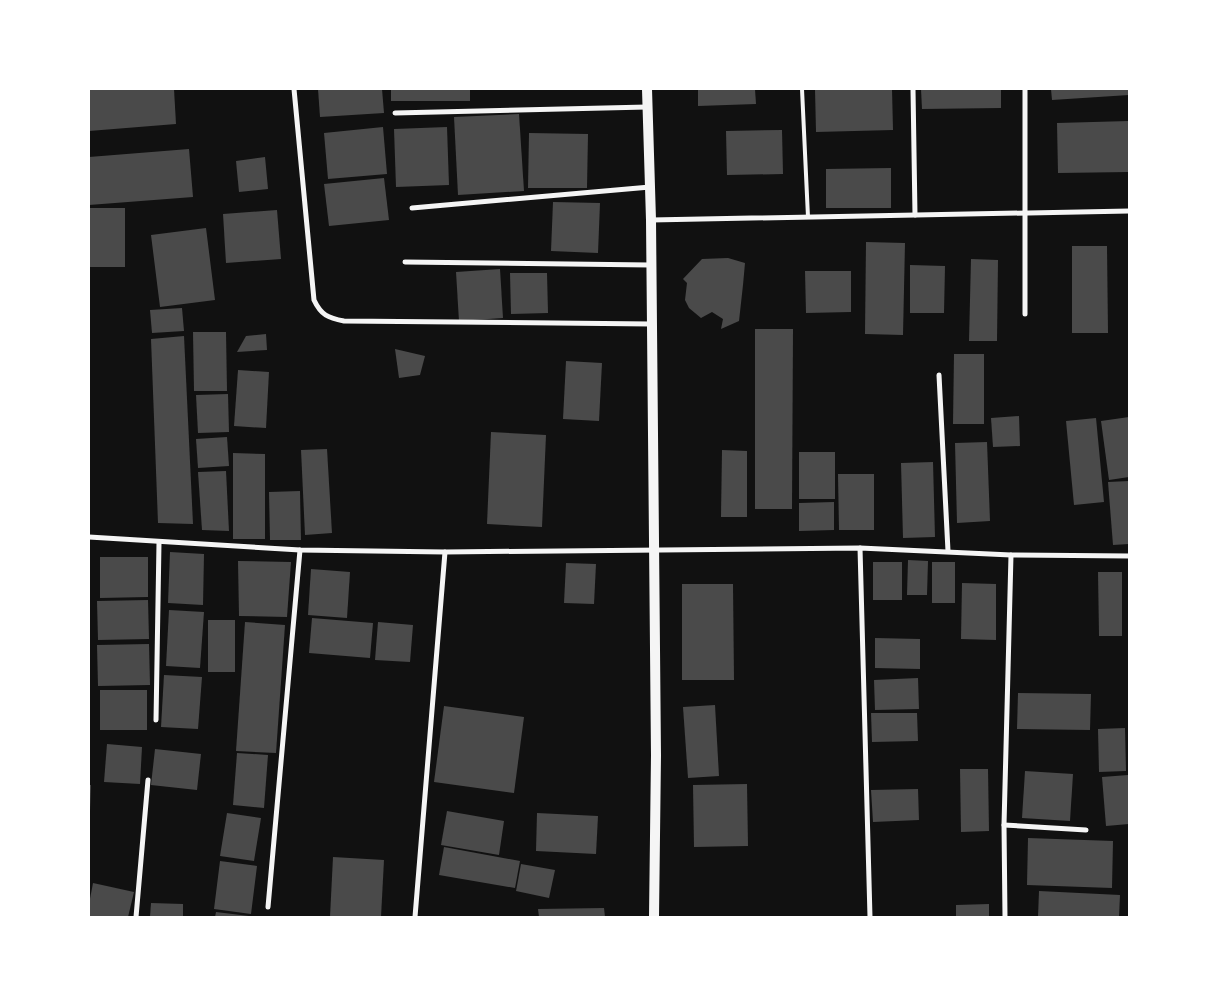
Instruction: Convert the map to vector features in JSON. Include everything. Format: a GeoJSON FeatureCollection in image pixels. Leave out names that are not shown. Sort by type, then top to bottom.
{"type":"FeatureCollection","features":[{"type":"Feature","properties":{"kind":"main road"},"geometry":{"type":"LineString","coordinates":[[647,89],[651,220],[654,549],[654,917]]}},
{"type":"Feature","properties":{"kind":"street"},"geometry":{"type":"LineString","coordinates":[[294,89],[313,293],[319,312],[329,318],[344,321],[651,324]]}},
{"type":"Feature","properties":{"kind":"street"},"geometry":{"type":"LineString","coordinates":[[913,89],[915,215]]}},
{"type":"Feature","properties":{"kind":"street"},"geometry":{"type":"LineString","coordinates":[[1025,89],[1027,213],[1025,314]]}},
{"type":"Feature","properties":{"kind":"street"},"geometry":{"type":"LineString","coordinates":[[395,113],[647,107]]}},
{"type":"Feature","properties":{"kind":"street"},"geometry":{"type":"LineString","coordinates":[[412,208],[650,187]]}},
{"type":"Feature","properties":{"kind":"street"},"geometry":{"type":"LineString","coordinates":[[651,220],[1129,211]]}},
{"type":"Feature","properties":{"kind":"street"},"geometry":{"type":"LineString","coordinates":[[405,262],[650,265]]}},
{"type":"Feature","properties":{"kind":"street"},"geometry":{"type":"LineString","coordinates":[[939,376],[948,551]]}},
{"type":"Feature","properties":{"kind":"street"},"geometry":{"type":"LineString","coordinates":[[89,537],[159,543],[300,550],[445,552],[860,548],[1011,555],[1129,556]]}},
{"type":"Feature","properties":{"kind":"street"},"geometry":{"type":"LineString","coordinates":[[156,720],[159,543]]}},
{"type":"Feature","properties":{"kind":"street"},"geometry":{"type":"LineString","coordinates":[[860,548],[870,917]]}},
{"type":"Feature","properties":{"kind":"street"},"geometry":{"type":"LineString","coordinates":[[268,907],[300,550]]}},
{"type":"Feature","properties":{"kind":"street"},"geometry":{"type":"LineString","coordinates":[[415,917],[445,552]]}},
{"type":"Feature","properties":{"kind":"street"},"geometry":{"type":"LineString","coordinates":[[1005,917],[1004,825],[1011,555]]}},
{"type":"Feature","properties":{"kind":"street"},"geometry":{"type":"LineString","coordinates":[[136,917],[148,780]]}},
{"type":"Feature","properties":{"kind":"street"},"geometry":{"type":"LineString","coordinates":[[1004,825],[1086,830]]}},
{"type":"Feature","properties":{"kind":"lane"},"geometry":{"type":"LineString","coordinates":[[802,89],[808,217]]}},
{"type":"Feature","properties":{"kind":"building"},"geometry":{"type":"Polygon","coordinates":[[[89,89],[174,89],[176,124],[89,131],[89,89]]]}},
{"type":"Feature","properties":{"kind":"building"},"geometry":{"type":"Polygon","coordinates":[[[318,89],[382,89],[384,113],[320,117],[318,89]]]}},
{"type":"Feature","properties":{"kind":"building"},"geometry":{"type":"Polygon","coordinates":[[[391,89],[470,89],[470,101],[391,101],[391,89]]]}},
{"type":"Feature","properties":{"kind":"building"},"geometry":{"type":"Polygon","coordinates":[[[698,89],[755,89],[756,104],[698,106],[698,89]]]}},
{"type":"Feature","properties":{"kind":"building"},"geometry":{"type":"Polygon","coordinates":[[[815,89],[892,89],[893,130],[816,132],[815,89]]]}},
{"type":"Feature","properties":{"kind":"building"},"geometry":{"type":"Polygon","coordinates":[[[921,89],[1001,89],[1001,108],[922,109],[921,89]]]}},
{"type":"Feature","properties":{"kind":"building"},"geometry":{"type":"Polygon","coordinates":[[[1051,89],[1129,89],[1129,95],[1052,100],[1051,89]]]}},
{"type":"Feature","properties":{"kind":"building"},"geometry":{"type":"Polygon","coordinates":[[[519,114],[524,191],[458,195],[454,117],[519,114]]]}},
{"type":"Feature","properties":{"kind":"building"},"geometry":{"type":"Polygon","coordinates":[[[1129,121],[1129,172],[1058,173],[1057,123],[1129,121]]]}},
{"type":"Feature","properties":{"kind":"building"},"geometry":{"type":"Polygon","coordinates":[[[383,127],[387,174],[328,179],[324,133],[383,127]]]}},
{"type":"Feature","properties":{"kind":"building"},"geometry":{"type":"Polygon","coordinates":[[[447,127],[449,185],[396,187],[394,129],[447,127]]]}},
{"type":"Feature","properties":{"kind":"building"},"geometry":{"type":"Polygon","coordinates":[[[782,130],[783,174],[727,175],[726,131],[782,130]]]}},
{"type":"Feature","properties":{"kind":"building"},"geometry":{"type":"Polygon","coordinates":[[[529,133],[588,134],[587,188],[528,188],[529,133]]]}},
{"type":"Feature","properties":{"kind":"building"},"geometry":{"type":"Polygon","coordinates":[[[189,149],[193,197],[89,205],[89,157],[189,149]]]}},
{"type":"Feature","properties":{"kind":"building"},"geometry":{"type":"Polygon","coordinates":[[[265,157],[268,189],[239,192],[236,161],[265,157]]]}},
{"type":"Feature","properties":{"kind":"building"},"geometry":{"type":"Polygon","coordinates":[[[891,168],[891,208],[826,208],[826,169],[891,168]]]}},
{"type":"Feature","properties":{"kind":"building"},"geometry":{"type":"Polygon","coordinates":[[[384,178],[389,220],[329,226],[324,184],[384,178]]]}},
{"type":"Feature","properties":{"kind":"building"},"geometry":{"type":"Polygon","coordinates":[[[553,202],[600,203],[598,253],[551,251],[553,202]]]}},
{"type":"Feature","properties":{"kind":"building"},"geometry":{"type":"Polygon","coordinates":[[[89,208],[125,208],[125,267],[89,267],[89,208]]]}},
{"type":"Feature","properties":{"kind":"building"},"geometry":{"type":"Polygon","coordinates":[[[277,210],[281,259],[226,263],[223,214],[277,210]]]}},
{"type":"Feature","properties":{"kind":"building"},"geometry":{"type":"Polygon","coordinates":[[[206,228],[215,300],[160,307],[151,235],[206,228]]]}},
{"type":"Feature","properties":{"kind":"building"},"geometry":{"type":"Polygon","coordinates":[[[866,242],[905,243],[903,335],[865,334],[866,242]]]}},
{"type":"Feature","properties":{"kind":"building"},"geometry":{"type":"Polygon","coordinates":[[[1072,246],[1107,246],[1108,333],[1072,333],[1072,246]]]}},
{"type":"Feature","properties":{"kind":"building"},"geometry":{"type":"Polygon","coordinates":[[[728,258],[745,263],[743,285],[739,321],[721,329],[723,319],[712,312],[701,318],[689,308],[685,300],[687,283],[683,279],[702,259],[728,258]]]}},
{"type":"Feature","properties":{"kind":"building"},"geometry":{"type":"Polygon","coordinates":[[[971,259],[998,260],[997,341],[969,341],[971,259]]]}},
{"type":"Feature","properties":{"kind":"building"},"geometry":{"type":"Polygon","coordinates":[[[910,265],[945,266],[944,313],[910,313],[910,265]]]}},
{"type":"Feature","properties":{"kind":"building"},"geometry":{"type":"Polygon","coordinates":[[[500,269],[503,318],[459,321],[456,272],[500,269]]]}},
{"type":"Feature","properties":{"kind":"building"},"geometry":{"type":"Polygon","coordinates":[[[805,271],[851,271],[851,312],[806,313],[805,271]]]}},
{"type":"Feature","properties":{"kind":"building"},"geometry":{"type":"Polygon","coordinates":[[[510,273],[547,273],[548,313],[511,314],[510,273]]]}},
{"type":"Feature","properties":{"kind":"building"},"geometry":{"type":"Polygon","coordinates":[[[182,308],[184,331],[152,333],[150,310],[182,308]]]}},
{"type":"Feature","properties":{"kind":"building"},"geometry":{"type":"Polygon","coordinates":[[[755,329],[793,329],[792,509],[755,509],[755,329]]]}},
{"type":"Feature","properties":{"kind":"building"},"geometry":{"type":"Polygon","coordinates":[[[193,332],[226,332],[227,391],[194,391],[193,332]]]}},
{"type":"Feature","properties":{"kind":"building"},"geometry":{"type":"Polygon","coordinates":[[[266,334],[267,350],[237,352],[246,336],[266,334]]]}},
{"type":"Feature","properties":{"kind":"building"},"geometry":{"type":"Polygon","coordinates":[[[184,336],[193,524],[158,523],[151,339],[184,336]]]}},
{"type":"Feature","properties":{"kind":"building"},"geometry":{"type":"Polygon","coordinates":[[[395,349],[425,356],[420,375],[399,378],[395,349]]]}},
{"type":"Feature","properties":{"kind":"building"},"geometry":{"type":"Polygon","coordinates":[[[954,354],[984,354],[984,424],[953,424],[954,354]]]}},
{"type":"Feature","properties":{"kind":"building"},"geometry":{"type":"Polygon","coordinates":[[[566,361],[602,363],[599,421],[563,419],[566,361]]]}},
{"type":"Feature","properties":{"kind":"building"},"geometry":{"type":"Polygon","coordinates":[[[238,370],[269,372],[266,428],[234,426],[238,370]]]}},
{"type":"Feature","properties":{"kind":"building"},"geometry":{"type":"Polygon","coordinates":[[[228,394],[229,432],[198,433],[196,395],[228,394]]]}},
{"type":"Feature","properties":{"kind":"building"},"geometry":{"type":"Polygon","coordinates":[[[1019,416],[1020,446],[993,447],[991,418],[1019,416]]]}},
{"type":"Feature","properties":{"kind":"building"},"geometry":{"type":"Polygon","coordinates":[[[1129,417],[1129,477],[1109,480],[1101,421],[1129,417]]]}},
{"type":"Feature","properties":{"kind":"building"},"geometry":{"type":"Polygon","coordinates":[[[1096,418],[1104,502],[1074,505],[1066,421],[1096,418]]]}},
{"type":"Feature","properties":{"kind":"building"},"geometry":{"type":"Polygon","coordinates":[[[491,432],[546,435],[542,527],[487,524],[491,432]]]}},
{"type":"Feature","properties":{"kind":"building"},"geometry":{"type":"Polygon","coordinates":[[[227,437],[229,466],[198,468],[196,439],[227,437]]]}},
{"type":"Feature","properties":{"kind":"building"},"geometry":{"type":"Polygon","coordinates":[[[987,442],[990,521],[957,523],[955,443],[987,442]]]}},
{"type":"Feature","properties":{"kind":"building"},"geometry":{"type":"Polygon","coordinates":[[[327,449],[332,533],[305,535],[301,450],[327,449]]]}},
{"type":"Feature","properties":{"kind":"building"},"geometry":{"type":"Polygon","coordinates":[[[722,450],[747,451],[747,517],[721,517],[722,450]]]}},
{"type":"Feature","properties":{"kind":"building"},"geometry":{"type":"Polygon","coordinates":[[[799,452],[835,452],[835,499],[799,499],[799,452]]]}},
{"type":"Feature","properties":{"kind":"building"},"geometry":{"type":"Polygon","coordinates":[[[233,453],[265,454],[265,539],[233,539],[233,453]]]}},
{"type":"Feature","properties":{"kind":"building"},"geometry":{"type":"Polygon","coordinates":[[[933,462],[935,537],[903,538],[901,463],[933,462]]]}},
{"type":"Feature","properties":{"kind":"building"},"geometry":{"type":"Polygon","coordinates":[[[226,471],[229,531],[202,530],[198,472],[226,471]]]}},
{"type":"Feature","properties":{"kind":"building"},"geometry":{"type":"Polygon","coordinates":[[[838,474],[874,474],[874,530],[839,530],[838,474]]]}},
{"type":"Feature","properties":{"kind":"building"},"geometry":{"type":"Polygon","coordinates":[[[1129,481],[1129,544],[1113,545],[1108,482],[1129,481]]]}},
{"type":"Feature","properties":{"kind":"building"},"geometry":{"type":"Polygon","coordinates":[[[300,491],[301,540],[270,540],[269,492],[300,491]]]}},
{"type":"Feature","properties":{"kind":"building"},"geometry":{"type":"Polygon","coordinates":[[[834,502],[834,530],[799,531],[799,503],[834,502]]]}},
{"type":"Feature","properties":{"kind":"building"},"geometry":{"type":"Polygon","coordinates":[[[170,552],[204,554],[203,605],[168,603],[170,552]]]}},
{"type":"Feature","properties":{"kind":"building"},"geometry":{"type":"Polygon","coordinates":[[[100,557],[148,557],[148,597],[100,598],[100,557]]]}},
{"type":"Feature","properties":{"kind":"building"},"geometry":{"type":"Polygon","coordinates":[[[908,560],[928,561],[927,595],[907,595],[908,560]]]}},
{"type":"Feature","properties":{"kind":"building"},"geometry":{"type":"Polygon","coordinates":[[[238,561],[291,562],[287,617],[239,616],[238,561]]]}},
{"type":"Feature","properties":{"kind":"building"},"geometry":{"type":"Polygon","coordinates":[[[873,562],[902,562],[902,600],[873,600],[873,562]]]}},
{"type":"Feature","properties":{"kind":"building"},"geometry":{"type":"Polygon","coordinates":[[[932,562],[955,562],[955,603],[932,603],[932,562]]]}},
{"type":"Feature","properties":{"kind":"building"},"geometry":{"type":"Polygon","coordinates":[[[566,563],[596,564],[594,604],[564,603],[566,563]]]}},
{"type":"Feature","properties":{"kind":"building"},"geometry":{"type":"Polygon","coordinates":[[[311,569],[350,572],[347,618],[308,615],[311,569]]]}},
{"type":"Feature","properties":{"kind":"building"},"geometry":{"type":"Polygon","coordinates":[[[1098,572],[1122,572],[1122,636],[1099,636],[1098,572]]]}},
{"type":"Feature","properties":{"kind":"building"},"geometry":{"type":"Polygon","coordinates":[[[962,583],[996,584],[996,640],[961,639],[962,583]]]}},
{"type":"Feature","properties":{"kind":"building"},"geometry":{"type":"Polygon","coordinates":[[[682,584],[733,584],[734,680],[682,680],[682,584]]]}},
{"type":"Feature","properties":{"kind":"building"},"geometry":{"type":"Polygon","coordinates":[[[148,600],[149,639],[98,640],[97,601],[148,600]]]}},
{"type":"Feature","properties":{"kind":"building"},"geometry":{"type":"Polygon","coordinates":[[[169,610],[204,612],[200,668],[166,666],[169,610]]]}},
{"type":"Feature","properties":{"kind":"building"},"geometry":{"type":"Polygon","coordinates":[[[312,618],[373,623],[370,658],[309,653],[312,618]]]}},
{"type":"Feature","properties":{"kind":"building"},"geometry":{"type":"Polygon","coordinates":[[[208,620],[235,620],[235,672],[208,672],[208,620]]]}},
{"type":"Feature","properties":{"kind":"building"},"geometry":{"type":"Polygon","coordinates":[[[245,622],[285,625],[276,753],[236,751],[245,622]]]}},
{"type":"Feature","properties":{"kind":"building"},"geometry":{"type":"Polygon","coordinates":[[[378,622],[413,625],[410,662],[375,660],[378,622]]]}},
{"type":"Feature","properties":{"kind":"building"},"geometry":{"type":"Polygon","coordinates":[[[875,638],[920,639],[920,669],[875,668],[875,638]]]}},
{"type":"Feature","properties":{"kind":"building"},"geometry":{"type":"Polygon","coordinates":[[[149,644],[150,685],[98,686],[97,645],[149,644]]]}},
{"type":"Feature","properties":{"kind":"building"},"geometry":{"type":"Polygon","coordinates":[[[164,675],[202,677],[198,729],[161,727],[164,675]]]}},
{"type":"Feature","properties":{"kind":"building"},"geometry":{"type":"Polygon","coordinates":[[[918,678],[919,709],[875,710],[874,680],[918,678]]]}},
{"type":"Feature","properties":{"kind":"building"},"geometry":{"type":"Polygon","coordinates":[[[100,690],[147,690],[147,730],[100,730],[100,690]]]}},
{"type":"Feature","properties":{"kind":"building"},"geometry":{"type":"Polygon","coordinates":[[[1018,693],[1091,694],[1090,730],[1017,729],[1018,693]]]}},
{"type":"Feature","properties":{"kind":"building"},"geometry":{"type":"Polygon","coordinates":[[[715,705],[719,776],[688,778],[683,707],[715,705]]]}},
{"type":"Feature","properties":{"kind":"building"},"geometry":{"type":"Polygon","coordinates":[[[444,706],[524,717],[514,793],[434,782],[444,706]]]}},
{"type":"Feature","properties":{"kind":"building"},"geometry":{"type":"Polygon","coordinates":[[[871,713],[917,713],[918,741],[872,742],[871,713]]]}},
{"type":"Feature","properties":{"kind":"building"},"geometry":{"type":"Polygon","coordinates":[[[1125,728],[1126,771],[1099,772],[1098,729],[1125,728]]]}},
{"type":"Feature","properties":{"kind":"building"},"geometry":{"type":"Polygon","coordinates":[[[107,744],[142,747],[140,784],[104,782],[107,744]]]}},
{"type":"Feature","properties":{"kind":"building"},"geometry":{"type":"Polygon","coordinates":[[[155,749],[201,754],[197,790],[151,785],[155,749]]]}},
{"type":"Feature","properties":{"kind":"building"},"geometry":{"type":"Polygon","coordinates":[[[237,753],[268,755],[264,808],[233,805],[237,753]]]}},
{"type":"Feature","properties":{"kind":"building"},"geometry":{"type":"Polygon","coordinates":[[[960,769],[988,769],[989,831],[961,832],[960,769]]]}},
{"type":"Feature","properties":{"kind":"building"},"geometry":{"type":"Polygon","coordinates":[[[1025,771],[1073,774],[1070,821],[1022,818],[1025,771]]]}},
{"type":"Feature","properties":{"kind":"building"},"geometry":{"type":"Polygon","coordinates":[[[1128,775],[1129,824],[1106,826],[1102,777],[1128,775]]]}},
{"type":"Feature","properties":{"kind":"building"},"geometry":{"type":"Polygon","coordinates":[[[747,784],[748,846],[694,847],[693,785],[747,784]]]}},
{"type":"Feature","properties":{"kind":"building"},"geometry":{"type":"Polygon","coordinates":[[[89,785],[91,785],[90,811],[89,811],[89,785]]]}},
{"type":"Feature","properties":{"kind":"building"},"geometry":{"type":"Polygon","coordinates":[[[918,789],[919,820],[873,822],[871,790],[918,789]]]}},
{"type":"Feature","properties":{"kind":"building"},"geometry":{"type":"Polygon","coordinates":[[[447,811],[504,821],[499,855],[441,845],[447,811]]]}},
{"type":"Feature","properties":{"kind":"building"},"geometry":{"type":"Polygon","coordinates":[[[227,813],[261,818],[254,861],[220,856],[227,813]]]}},
{"type":"Feature","properties":{"kind":"building"},"geometry":{"type":"Polygon","coordinates":[[[537,813],[598,816],[596,854],[536,851],[537,813]]]}},
{"type":"Feature","properties":{"kind":"building"},"geometry":{"type":"Polygon","coordinates":[[[1028,838],[1113,841],[1112,888],[1027,885],[1028,838]]]}},
{"type":"Feature","properties":{"kind":"building"},"geometry":{"type":"Polygon","coordinates":[[[444,847],[520,861],[515,888],[439,875],[444,847]]]}},
{"type":"Feature","properties":{"kind":"building"},"geometry":{"type":"Polygon","coordinates":[[[333,857],[384,860],[381,917],[330,917],[333,857]]]}},
{"type":"Feature","properties":{"kind":"building"},"geometry":{"type":"Polygon","coordinates":[[[220,861],[257,866],[251,914],[214,909],[220,861]]]}},
{"type":"Feature","properties":{"kind":"building"},"geometry":{"type":"Polygon","coordinates":[[[521,864],[555,870],[549,898],[516,891],[521,864]]]}},
{"type":"Feature","properties":{"kind":"building"},"geometry":{"type":"Polygon","coordinates":[[[93,883],[134,892],[128,917],[89,917],[89,904],[93,883]]]}},
{"type":"Feature","properties":{"kind":"building"},"geometry":{"type":"Polygon","coordinates":[[[1039,891],[1120,895],[1119,917],[1038,917],[1039,891]]]}},
{"type":"Feature","properties":{"kind":"building"},"geometry":{"type":"Polygon","coordinates":[[[151,903],[183,904],[183,917],[150,917],[151,903]]]}},
{"type":"Feature","properties":{"kind":"building"},"geometry":{"type":"Polygon","coordinates":[[[989,904],[989,917],[956,917],[956,905],[989,904]]]}},
{"type":"Feature","properties":{"kind":"building"},"geometry":{"type":"Polygon","coordinates":[[[604,908],[605,917],[539,917],[538,909],[604,908]]]}},
{"type":"Feature","properties":{"kind":"building"},"geometry":{"type":"Polygon","coordinates":[[[216,912],[249,916],[249,917],[215,917],[216,912]]]}}]}
